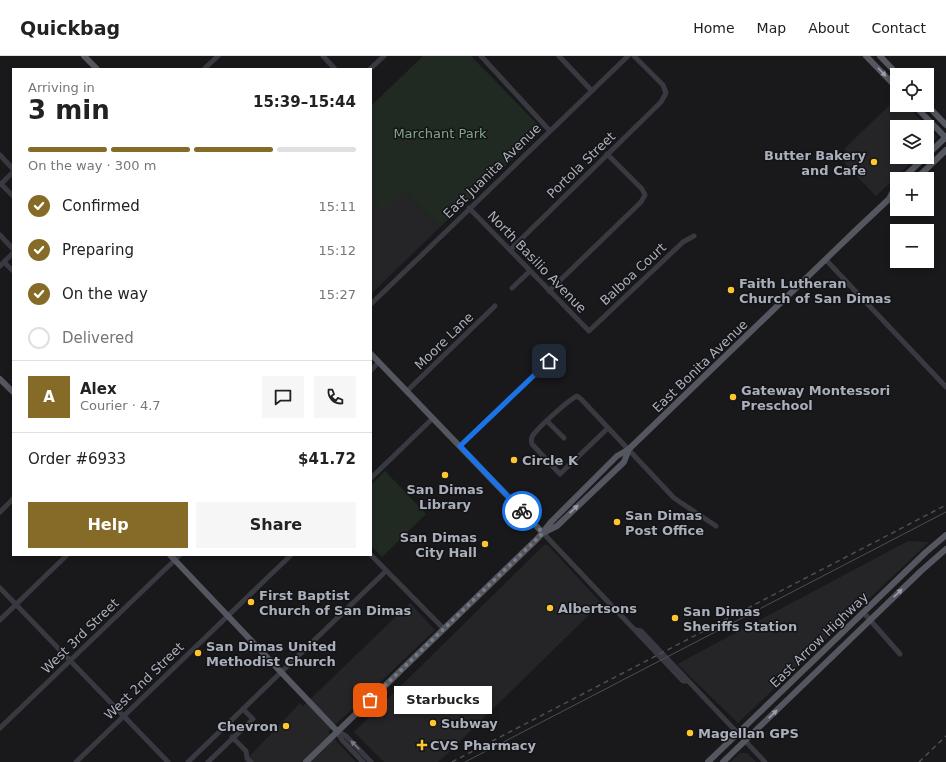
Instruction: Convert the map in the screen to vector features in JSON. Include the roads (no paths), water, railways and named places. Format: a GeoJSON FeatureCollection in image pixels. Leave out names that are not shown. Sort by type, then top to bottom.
{"type":"FeatureCollection","features":[{"type":"Feature","properties":{"kind":"main road"},"geometry":{"type":"LineString","coordinates":[[84,56],[96,68]]}},
{"type":"Feature","properties":{"kind":"main road"},"geometry":{"type":"LineString","coordinates":[[866,56],[890,81]]}},
{"type":"Feature","properties":{"kind":"main road"},"geometry":{"type":"LineString","coordinates":[[880,56],[891,68]]}},
{"type":"Feature","properties":{"kind":"main road"},"geometry":{"type":"LineString","coordinates":[[921,112],[946,138],[934,149]]}},
{"type":"Feature","properties":{"kind":"main road"},"geometry":{"type":"LineString","coordinates":[[934,112],[946,125]]}},
{"type":"Feature","properties":{"kind":"main road"},"geometry":{"type":"LineString","coordinates":[[923,172],[946,150]]}},
{"type":"Feature","properties":{"kind":"main road"},"geometry":{"type":"LineString","coordinates":[[909,172],[918,164]]}},
{"type":"Feature","properties":{"kind":"main road","name":"East Bonita Avenue"},"geometry":{"type":"LineString","coordinates":[[306,762],[543,533],[552,521],[617,456],[629,449],[826,260],[890,195]]}},
{"type":"Feature","properties":{"kind":"main road"},"geometry":{"type":"LineString","coordinates":[[372,355],[543,533]]}},
{"type":"Feature","properties":{"kind":"main road"},"geometry":{"type":"LineString","coordinates":[[1,382],[12,391]]}},
{"type":"Feature","properties":{"kind":"main road","name":"East Arrow Highway"},"geometry":{"type":"LineString","coordinates":[[708,762],[863,612],[946,535]]}},
{"type":"Feature","properties":{"kind":"main road","name":"East Arrow Highway"},"geometry":{"type":"LineString","coordinates":[[723,762],[920,571],[946,549]]}},
{"type":"Feature","properties":{"kind":"main road"},"geometry":{"type":"LineString","coordinates":[[172,557],[337,731]]}},
{"type":"Feature","properties":{"kind":"street"},"geometry":{"type":"LineString","coordinates":[[205,68],[218,56]]}},
{"type":"Feature","properties":{"kind":"street"},"geometry":{"type":"LineString","coordinates":[[322,56],[334,68]]}},
{"type":"Feature","properties":{"kind":"street"},"geometry":{"type":"LineString","coordinates":[[371,68],[384,56]]}},
{"type":"Feature","properties":{"kind":"street"},"geometry":{"type":"LineString","coordinates":[[481,56],[550,131]]}},
{"type":"Feature","properties":{"kind":"street"},"geometry":{"type":"LineString","coordinates":[[559,56],[592,91]]}},
{"type":"Feature","properties":{"kind":"street","name":"East Juanita Avenue"},"geometry":{"type":"LineString","coordinates":[[372,303],[628,56]]}},
{"type":"Feature","properties":{"kind":"street","name":"Portola Street"},"geometry":{"type":"LineString","coordinates":[[510,250],[661,102],[666,94],[663,85],[634,56]]}},
{"type":"Feature","properties":{"kind":"street"},"geometry":{"type":"LineString","coordinates":[[549,291],[641,202],[645,195],[642,189],[607,154]]}},
{"type":"Feature","properties":{"kind":"street"},"geometry":{"type":"LineString","coordinates":[[0,155],[12,168]]}},
{"type":"Feature","properties":{"kind":"street"},"geometry":{"type":"LineString","coordinates":[[12,173],[1,184],[12,195]]}},
{"type":"Feature","properties":{"kind":"street","name":"North Basilio Avenue"},"geometry":{"type":"LineString","coordinates":[[469,208],[589,331]]}},
{"type":"Feature","properties":{"kind":"street"},"geometry":{"type":"LineString","coordinates":[[0,235],[12,248]]}},
{"type":"Feature","properties":{"kind":"street","name":"Balboa Court"},"geometry":{"type":"LineString","coordinates":[[589,331],[683,242],[694,236]]}},
{"type":"Feature","properties":{"kind":"street"},"geometry":{"type":"LineString","coordinates":[[12,254],[2,264],[12,270]]}},
{"type":"Feature","properties":{"kind":"street"},"geometry":{"type":"LineString","coordinates":[[826,260],[946,387]]}},
{"type":"Feature","properties":{"kind":"street"},"geometry":{"type":"LineString","coordinates":[[512,288],[530,271]]}},
{"type":"Feature","properties":{"kind":"street","name":"Moore Lane"},"geometry":{"type":"LineString","coordinates":[[407,391],[495,306]]}},
{"type":"Feature","properties":{"kind":"street"},"geometry":{"type":"LineString","coordinates":[[460,446],[549,361]]}},
{"type":"Feature","properties":{"kind":"street"},"geometry":{"type":"LineString","coordinates":[[372,369],[379,362]]}},
{"type":"Feature","properties":{"kind":"street"},"geometry":{"type":"LineString","coordinates":[[608,428],[560,474],[532,444],[531,441],[532,436],[571,399],[577,396],[629,449],[674,498],[716,526]]}},
{"type":"Feature","properties":{"kind":"street"},"geometry":{"type":"LineString","coordinates":[[372,477],[433,418]]}},
{"type":"Feature","properties":{"kind":"street"},"geometry":{"type":"LineString","coordinates":[[548,422],[564,438]]}},
{"type":"Feature","properties":{"kind":"street"},"geometry":{"type":"LineString","coordinates":[[0,512],[12,500]]}},
{"type":"Feature","properties":{"kind":"street"},"geometry":{"type":"LineString","coordinates":[[543,533],[636,630],[641,631],[686,677],[687,681],[765,762]]}},
{"type":"Feature","properties":{"kind":"street"},"geometry":{"type":"LineString","coordinates":[[0,620],[66,556]]}},
{"type":"Feature","properties":{"kind":"street","name":"West 2nd Street"},"geometry":{"type":"LineString","coordinates":[[76,762],[290,556]]}},
{"type":"Feature","properties":{"kind":"street"},"geometry":{"type":"LineString","coordinates":[[372,556],[444,630]]}},
{"type":"Feature","properties":{"kind":"street","name":"West 3rd Street"},"geometry":{"type":"LineString","coordinates":[[0,728],[70,661],[172,557]]}},
{"type":"Feature","properties":{"kind":"street"},"geometry":{"type":"LineString","coordinates":[[188,762],[386,571]]}},
{"type":"Feature","properties":{"kind":"street"},"geometry":{"type":"LineString","coordinates":[[0,588],[168,762]]}},
{"type":"Feature","properties":{"kind":"street"},"geometry":{"type":"LineString","coordinates":[[863,612],[900,654]]}},
{"type":"Feature","properties":{"kind":"street"},"geometry":{"type":"LineString","coordinates":[[208,762],[253,719],[243,709]]}},
{"type":"Feature","properties":{"kind":"street"},"geometry":{"type":"LineString","coordinates":[[337,731],[342,740],[363,762]]}},
{"type":"Feature","properties":{"kind":"street"},"geometry":{"type":"LineString","coordinates":[[337,731],[346,736],[371,762]]}},
{"type":"Feature","properties":{"kind":"street"},"geometry":{"type":"LineString","coordinates":[[232,738],[246,751],[247,761]]}},
{"type":"Feature","properties":{"kind":"tram line"},"geometry":{"type":"LineString","coordinates":[[465,762],[946,512]]}},
{"type":"Feature","properties":{"kind":"railway"},"geometry":{"type":"LineString","coordinates":[[452,762],[946,505]]}},
{"type":"Feature","properties":{"kind":"railway"},"geometry":{"type":"LineString","coordinates":[[919,762],[946,736]]}},
{"type":"Feature","properties":{"kind":"place","name":"Butter Bakery and Cafe"},"geometry":{"type":"Point","coordinates":[874,162]}},
{"type":"Feature","properties":{"kind":"place","name":"Faith Lutheran Church of San Dimas"},"geometry":{"type":"Point","coordinates":[731,290]}},
{"type":"Feature","properties":{"kind":"place","name":"Gateway Montessori Preschool"},"geometry":{"type":"Point","coordinates":[733,397]}},
{"type":"Feature","properties":{"kind":"place","name":"Circle K"},"geometry":{"type":"Point","coordinates":[514,460]}},
{"type":"Feature","properties":{"kind":"place","name":"San Dimas Library"},"geometry":{"type":"Point","coordinates":[445,475]}},
{"type":"Feature","properties":{"kind":"place","name":"San Dimas Post Office"},"geometry":{"type":"Point","coordinates":[617,522]}},
{"type":"Feature","properties":{"kind":"place","name":"San Dimas City Hall"},"geometry":{"type":"Point","coordinates":[485,544]}},
{"type":"Feature","properties":{"kind":"place","name":"First Baptist Church of San Dimas"},"geometry":{"type":"Point","coordinates":[251,602]}},
{"type":"Feature","properties":{"kind":"place","name":"Albertsons"},"geometry":{"type":"Point","coordinates":[550,608]}},
{"type":"Feature","properties":{"kind":"place","name":"San Dimas Sheriffs Station"},"geometry":{"type":"Point","coordinates":[675,618]}},
{"type":"Feature","properties":{"kind":"place","name":"San Dimas United Methodist Church"},"geometry":{"type":"Point","coordinates":[198,653]}},
{"type":"Feature","properties":{"kind":"place","name":"Starbucks"},"geometry":{"type":"Point","coordinates":[370,700]}},
{"type":"Feature","properties":{"kind":"place","name":"Subway"},"geometry":{"type":"Point","coordinates":[433,723]}},
{"type":"Feature","properties":{"kind":"place","name":"Chevron"},"geometry":{"type":"Point","coordinates":[286,726]}},
{"type":"Feature","properties":{"kind":"place","name":"Magellan GPS"},"geometry":{"type":"Point","coordinates":[690,733]}},
{"type":"Feature","properties":{"kind":"place","name":"CVS Pharmacy"},"geometry":{"type":"Point","coordinates":[422,745]}},
{"type":"Feature","properties":{"kind":"park label","name":"Marchant Park"},"geometry":{"type":"Point","coordinates":[440,133]}}]}
